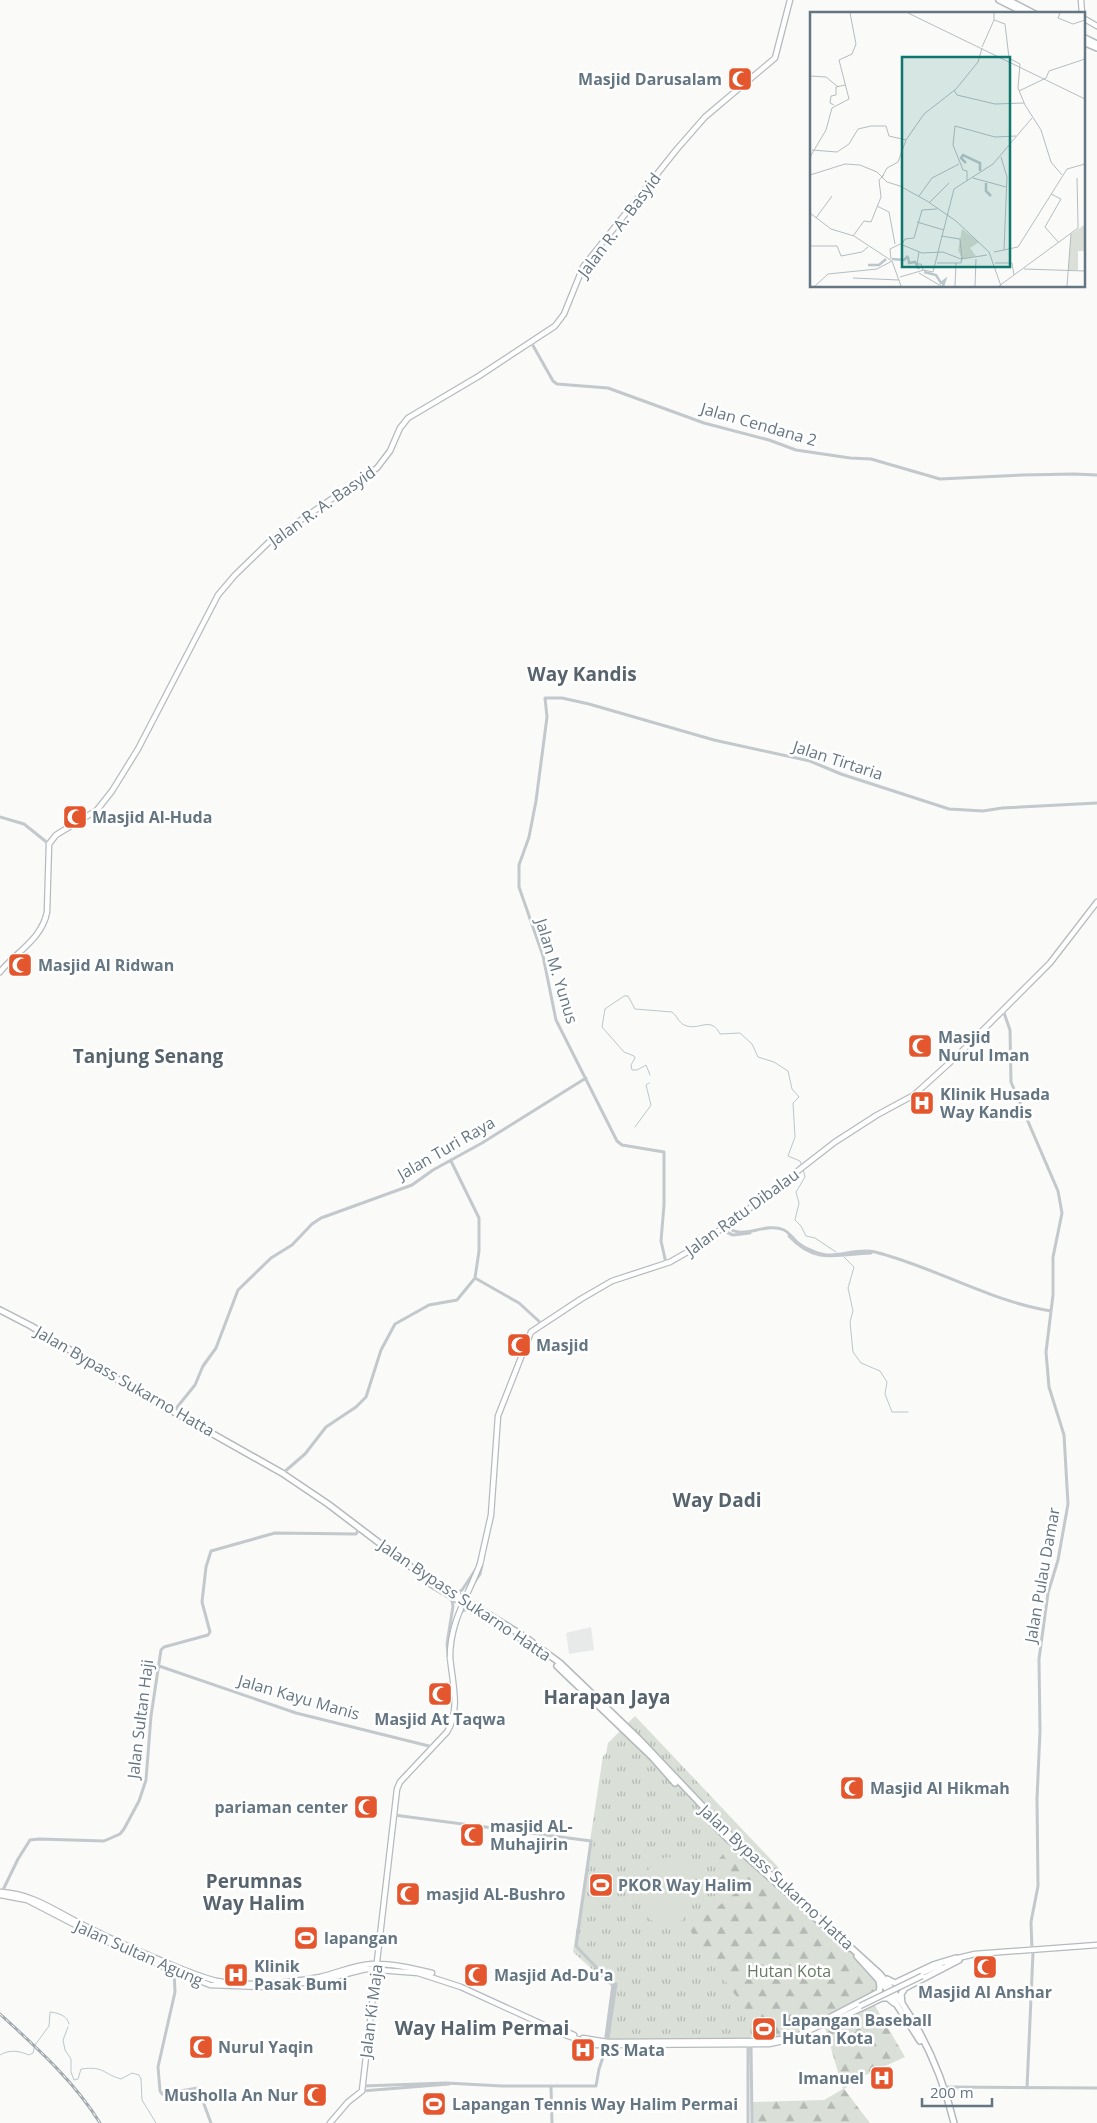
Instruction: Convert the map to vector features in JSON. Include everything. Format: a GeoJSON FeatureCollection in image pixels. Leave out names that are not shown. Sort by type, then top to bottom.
{"type":"FeatureCollection","features":[{"type":"Feature","properties":{"kind":"highway"},"geometry":{"type":"LineString","coordinates":[[999,0],[1023,12]]}},
{"type":"Feature","properties":{"kind":"highway"},"geometry":{"type":"LineString","coordinates":[[1008,0],[1032,12]]}},
{"type":"Feature","properties":{"kind":"highway"},"geometry":{"type":"LineString","coordinates":[[1084,38],[1097,44]]}},
{"type":"Feature","properties":{"kind":"highway"},"geometry":{"type":"LineString","coordinates":[[1084,42],[1097,48]]}},
{"type":"Feature","properties":{"kind":"highway","name":"Jalan Bypass Sukarno Hatta"},"geometry":{"type":"LineString","coordinates":[[0,1311],[31,1326],[174,1412],[282,1473],[328,1504],[449,1594]]}},
{"type":"Feature","properties":{"kind":"highway","name":"Jalan Bypass Sukarno Hatta"},"geometry":{"type":"LineString","coordinates":[[0,1311],[136,1394],[256,1460],[311,1496],[449,1594],[536,1645],[560,1663],[581,1687],[666,1766],[742,1848],[879,1977],[924,2041],[944,2087],[952,2123]]}},
{"type":"Feature","properties":{"kind":"highway"},"geometry":{"type":"LineString","coordinates":[[879,1977],[892,1983],[897,1983],[933,1965],[957,1959]]}},
{"type":"Feature","properties":{"kind":"highway"},"geometry":{"type":"LineString","coordinates":[[897,1983],[895,1986],[898,1989],[909,1985],[957,1959]]}},
{"type":"Feature","properties":{"kind":"highway"},"geometry":{"type":"LineString","coordinates":[[878,1992],[880,1987],[879,1977]]}},
{"type":"Feature","properties":{"kind":"highway"},"geometry":{"type":"LineString","coordinates":[[828,2021],[836,2020],[882,1998],[889,1998],[901,2006],[902,1992],[909,1985]]}},
{"type":"Feature","properties":{"kind":"highway"},"geometry":{"type":"LineString","coordinates":[[828,2021],[882,1990],[885,1992],[882,1998]]}},
{"type":"Feature","properties":{"kind":"highway","name":"Jalan Bypass Sukarno Hatta"},"geometry":{"type":"LineString","coordinates":[[901,2006],[928,2057],[952,2123]]}},
{"type":"Feature","properties":{"kind":"main road","name":"Jalan R. A. Basyid"},"geometry":{"type":"LineString","coordinates":[[49,844],[56,835],[97,810],[112,791],[138,748],[210,609],[218,595],[235,575],[270,542],[377,468],[390,451],[400,428],[408,418],[479,376],[554,326],[560,320],[584,268],[677,149],[705,117],[775,58],[790,0]]}},
{"type":"Feature","properties":{"kind":"main road"},"geometry":{"type":"LineString","coordinates":[[1084,19],[1097,26]]}},
{"type":"Feature","properties":{"kind":"main road"},"geometry":{"type":"LineString","coordinates":[[0,972],[35,938],[45,922],[49,844]]}},
{"type":"Feature","properties":{"kind":"main road","name":"Jalan Ratu Dibalau"},"geometry":{"type":"LineString","coordinates":[[482,1554],[491,1515],[498,1416],[516,1375],[531,1332],[612,1281],[666,1263],[691,1250],[722,1230],[847,1134],[914,1094],[956,1057],[1050,962],[1097,902]]}},
{"type":"Feature","properties":{"kind":"main road","name":"Jalan Ki Maja"},"geometry":{"type":"LineString","coordinates":[[362,2089],[397,1789],[400,1782],[447,1732],[453,1720],[454,1685],[450,1657],[451,1637],[456,1619],[480,1564],[482,1554]]}},
{"type":"Feature","properties":{"kind":"main road","name":"Jalan Sultan Agung"},"geometry":{"type":"LineString","coordinates":[[1,1893],[32,1897],[88,1930],[190,1975]]}},
{"type":"Feature","properties":{"kind":"main road","name":"Jalan Sultan Agung"},"geometry":{"type":"LineString","coordinates":[[138,1953],[174,1971],[220,1981],[258,1983],[332,1976],[365,1965],[418,1970],[437,1974],[575,2035],[606,2045],[750,2045],[788,2040],[957,1959],[1032,1951],[1097,1947]]}},
{"type":"Feature","properties":{"kind":"main road","name":"Jalan Sultan Agung"},"geometry":{"type":"LineString","coordinates":[[606,2045],[780,2040],[828,2021]]}},
{"type":"Feature","properties":{"kind":"main road"},"geometry":{"type":"LineString","coordinates":[[330,2123],[362,2089]]}},
{"type":"Feature","properties":{"kind":"street","name":"Jalan Cendana 2"},"geometry":{"type":"LineString","coordinates":[[530,341],[553,381],[557,384],[608,388],[704,423],[770,440],[796,450],[850,458],[871,459],[940,479],[1068,474],[1097,475]]}},
{"type":"Feature","properties":{"kind":"street","name":"Jalan Tirtaria"},"geometry":{"type":"LineString","coordinates":[[545,698],[562,698],[589,704],[714,740],[810,761],[856,779],[949,809],[983,811],[1097,803]]}},
{"type":"Feature","properties":{"kind":"street","name":"Jalan M. Yunus"},"geometry":{"type":"LineString","coordinates":[[545,698],[547,717],[536,801],[529,837],[519,864],[518,880],[524,905],[543,956],[555,1018],[619,1144],[664,1152],[664,1205],[661,1241],[666,1263]]}},
{"type":"Feature","properties":{"kind":"street"},"geometry":{"type":"LineString","coordinates":[[0,817],[24,824],[49,844]]}},
{"type":"Feature","properties":{"kind":"street","name":"Jalan Pulau Damar"},"geometry":{"type":"LineString","coordinates":[[1003,1010],[1010,1030],[1011,1082],[1058,1190],[1062,1209],[1061,1224],[1053,1257],[1050,1311],[1046,1338],[1047,1374],[1049,1387],[1062,1427],[1068,1499],[1064,1533],[1045,1610],[1038,1667],[1040,1730],[1037,1799],[1038,1886],[1031,1922],[1032,1951],[1027,2088]]}},
{"type":"Feature","properties":{"kind":"street","name":"Jalan Turi Raya"},"geometry":{"type":"LineString","coordinates":[[174,1412],[195,1385],[202,1366],[216,1348],[238,1290],[271,1258],[292,1245],[316,1220],[408,1187],[433,1170],[482,1144],[586,1078]]}},
{"type":"Feature","properties":{"kind":"street"},"geometry":{"type":"LineString","coordinates":[[282,1473],[305,1454],[326,1427],[356,1407],[366,1397],[381,1350],[395,1324],[429,1305],[456,1300],[461,1297],[475,1278],[480,1224],[478,1214],[451,1161]]}},
{"type":"Feature","properties":{"kind":"street"},"geometry":{"type":"LineString","coordinates":[[726,1226],[739,1233],[768,1228],[781,1229],[803,1246],[825,1255],[840,1255]]}},
{"type":"Feature","properties":{"kind":"street"},"geometry":{"type":"LineString","coordinates":[[722,1230],[736,1236],[764,1230],[780,1231],[801,1248],[825,1257],[866,1251],[877,1253],[1024,1306],[1050,1311]]}},
{"type":"Feature","properties":{"kind":"street"},"geometry":{"type":"LineString","coordinates":[[475,1278],[519,1303],[542,1324]]}},
{"type":"Feature","properties":{"kind":"street","name":"Jalan Sultan Haji"},"geometry":{"type":"LineString","coordinates":[[1,1893],[30,1840],[104,1841],[120,1834],[124,1829],[140,1801],[146,1779],[150,1721],[160,1654],[164,1647],[208,1635],[210,1627],[202,1602],[206,1567],[212,1550],[275,1533],[356,1534],[358,1531]]}},
{"type":"Feature","properties":{"kind":"street"},"geometry":{"type":"LineString","coordinates":[[451,1668],[447,1644],[453,1610],[449,1594],[458,1594],[462,1590],[477,1568],[482,1554]]}},
{"type":"Feature","properties":{"kind":"street"},"geometry":{"type":"LineString","coordinates":[[467,1594],[480,1574],[482,1554]]}},
{"type":"Feature","properties":{"kind":"street"},"geometry":{"type":"LineString","coordinates":[[451,1668],[452,1643],[461,1612],[471,1607],[467,1594],[463,1594],[462,1590]]}},
{"type":"Feature","properties":{"kind":"street"},"geometry":{"type":"LineString","coordinates":[[453,1610],[459,1608],[461,1612]]}},
{"type":"Feature","properties":{"kind":"street","name":"Jalan Kayu Manis"},"geometry":{"type":"LineString","coordinates":[[159,1666],[296,1712],[433,1747]]}},
{"type":"Feature","properties":{"kind":"street"},"geometry":{"type":"LineString","coordinates":[[362,2089],[446,2083],[551,2087],[596,2086],[606,2045],[614,1984],[577,1949],[576,1942],[591,1841],[394,1815]]}},
{"type":"Feature","properties":{"kind":"street"},"geometry":{"type":"LineString","coordinates":[[174,1971],[175,1992],[158,2067],[160,2093],[198,2088],[211,2123]]}},
{"type":"Feature","properties":{"kind":"street"},"geometry":{"type":"LineString","coordinates":[[750,2045],[750,2123]]}},
{"type":"Feature","properties":{"kind":"street"},"geometry":{"type":"LineString","coordinates":[[551,2087],[552,2123]]}},
{"type":"Feature","properties":{"kind":"street"},"geometry":{"type":"LineString","coordinates":[[944,2087],[1097,2088]]}},
{"type":"Feature","properties":{"kind":"shaded area"},"geometry":{"type":"Polygon","coordinates":[[[591,1627],[594,1650],[569,1654],[566,1633],[591,1627]]]}},
{"type":"Feature","properties":{"kind":"green space","name":"PKOR Way Halim"},"geometry":{"type":"Polygon","coordinates":[[[635,1716],[779,1868],[693,1934],[749,2013],[751,2041],[606,2042],[613,1988],[573,1952],[603,1756],[606,1754],[608,1743],[635,1716]]]}},
{"type":"Feature","properties":{"kind":"green space","name":"Hutan Kota"},"geometry":{"type":"Polygon","coordinates":[[[732,1845],[863,1962],[875,1977],[879,1987],[840,2011],[791,2035],[777,2040],[766,2041],[751,2036],[748,2013],[689,1929],[743,1887],[718,1860],[732,1845]]]}},
{"type":"Feature","properties":{"kind":"green space"},"geometry":{"type":"Polygon","coordinates":[[[668,1857],[677,1859],[688,1866],[691,1871],[692,1882],[685,1917],[677,1923],[664,1926],[647,1916],[641,1903],[635,1902],[638,1874],[645,1875],[654,1863],[668,1857]]]}},
{"type":"Feature","properties":{"kind":"green space"},"geometry":{"type":"Polygon","coordinates":[[[874,2004],[905,2057],[859,2078],[844,2089],[870,2123],[753,2123],[753,2102],[824,2100],[843,2089],[825,2028],[874,2004]]]}},
{"type":"Feature","properties":{"kind":"waterway"},"geometry":{"type":"LineString","coordinates":[[650,1075],[646,1065],[637,1070],[632,1070],[631,1065],[635,1058],[634,1056],[624,1052],[602,1027],[605,1009],[624,996],[628,996],[635,1009],[672,1012],[680,1022],[687,1026],[709,1025],[717,1029],[720,1034],[740,1033],[752,1044],[758,1057],[774,1062],[788,1071],[792,1089],[799,1097],[793,1103],[795,1137],[788,1156],[800,1161],[802,1166]]}},
{"type":"Feature","properties":{"kind":"waterway"},"geometry":{"type":"LineString","coordinates":[[635,1127],[651,1105],[646,1085],[649,1083]]}},
{"type":"Feature","properties":{"kind":"waterway"},"geometry":{"type":"LineString","coordinates":[[803,1169],[805,1177],[796,1192],[799,1203],[795,1220],[801,1226],[806,1236],[815,1238],[836,1252]]}},
{"type":"Feature","properties":{"kind":"waterway"},"geometry":{"type":"LineString","coordinates":[[844,1257],[854,1267],[848,1288],[853,1311],[850,1322],[853,1352],[861,1363],[880,1371],[887,1382],[885,1394],[892,1412],[908,1412]]}},
{"type":"Feature","properties":{"kind":"waterway"},"geometry":{"type":"LineString","coordinates":[[0,2055],[11,2051],[29,2055],[33,2053],[35,2045],[49,2026],[50,2012],[64,2017],[69,2024]]}},
{"type":"Feature","properties":{"kind":"waterway"},"geometry":{"type":"LineString","coordinates":[[68,2027],[63,2040],[65,2050],[71,2059],[71,2072],[74,2080],[78,2079],[81,2069],[89,2068],[99,2069],[121,2079],[132,2073],[139,2075],[141,2079],[142,2100],[156,2123]]}},
{"type":"Feature","properties":{"kind":"railway"},"geometry":{"type":"LineString","coordinates":[[0,2014],[41,2052],[66,2079],[100,2123]]}},
{"type":"Feature","properties":{"kind":"place","name":"Masjid Darusalam"},"geometry":{"type":"Point","coordinates":[740,79]}},
{"type":"Feature","properties":{"kind":"place","name":"Masjid Al-Huda"},"geometry":{"type":"Point","coordinates":[75,817]}},
{"type":"Feature","properties":{"kind":"place","name":"Masjid Al Ridwan"},"geometry":{"type":"Point","coordinates":[20,965]}},
{"type":"Feature","properties":{"kind":"place","name":"Masjid Nurul Iman"},"geometry":{"type":"Point","coordinates":[920,1046]}},
{"type":"Feature","properties":{"kind":"place","name":"Klinik Husada Way Kandis"},"geometry":{"type":"Point","coordinates":[922,1103]}},
{"type":"Feature","properties":{"kind":"place","name":"Masjid"},"geometry":{"type":"Point","coordinates":[519,1345]}},
{"type":"Feature","properties":{"kind":"place","name":"Masjid At Taqwa"},"geometry":{"type":"Point","coordinates":[440,1694]}},
{"type":"Feature","properties":{"kind":"place","name":"Masjid Al Hikmah"},"geometry":{"type":"Point","coordinates":[852,1788]}},
{"type":"Feature","properties":{"kind":"place","name":"pariaman center"},"geometry":{"type":"Point","coordinates":[366,1807]}},
{"type":"Feature","properties":{"kind":"place","name":"masjid AL- Muhajirin"},"geometry":{"type":"Point","coordinates":[472,1835]}},
{"type":"Feature","properties":{"kind":"place","name":"PKOR Way Halim"},"geometry":{"type":"Point","coordinates":[601,1885]}},
{"type":"Feature","properties":{"kind":"place","name":"masjid AL-Bushro"},"geometry":{"type":"Point","coordinates":[408,1894]}},
{"type":"Feature","properties":{"kind":"place","name":"lapangan"},"geometry":{"type":"Point","coordinates":[306,1938]}},
{"type":"Feature","properties":{"kind":"place","name":"Masjid Al Anshar"},"geometry":{"type":"Point","coordinates":[985,1967]}},
{"type":"Feature","properties":{"kind":"place","name":"Klinik Pasak Bumi"},"geometry":{"type":"Point","coordinates":[236,1975]}},
{"type":"Feature","properties":{"kind":"place","name":"Masjid Ad-Du'a"},"geometry":{"type":"Point","coordinates":[476,1975]}},
{"type":"Feature","properties":{"kind":"place","name":"Lapangan Baseball Hutan Kota"},"geometry":{"type":"Point","coordinates":[764,2029]}},
{"type":"Feature","properties":{"kind":"place","name":"Nurul Yaqin"},"geometry":{"type":"Point","coordinates":[201,2047]}},
{"type":"Feature","properties":{"kind":"place","name":"RS Mata"},"geometry":{"type":"Point","coordinates":[583,2050]}},
{"type":"Feature","properties":{"kind":"place","name":"Imanuel"},"geometry":{"type":"Point","coordinates":[882,2078]}},
{"type":"Feature","properties":{"kind":"place","name":"Musholla An Nur"},"geometry":{"type":"Point","coordinates":[315,2095]}},
{"type":"Feature","properties":{"kind":"place","name":"Lapangan Tennis Way Halim Permai"},"geometry":{"type":"Point","coordinates":[434,2104]}},
{"type":"Feature","properties":{"kind":"district","name":"Way Kandis"},"geometry":{"type":"Point","coordinates":[582,674]}},
{"type":"Feature","properties":{"kind":"district","name":"Tanjung Senang"},"geometry":{"type":"Point","coordinates":[148,1056]}},
{"type":"Feature","properties":{"kind":"district","name":"Way Dadi"},"geometry":{"type":"Point","coordinates":[717,1500]}},
{"type":"Feature","properties":{"kind":"district","name":"Harapan Jaya"},"geometry":{"type":"Point","coordinates":[607,1697]}},
{"type":"Feature","properties":{"kind":"district","name":"Perumnas Way Halim"},"geometry":{"type":"Point","coordinates":[254,1892]}},
{"type":"Feature","properties":{"kind":"district","name":"Way Halim Permai"},"geometry":{"type":"Point","coordinates":[482,2028]}}]}
